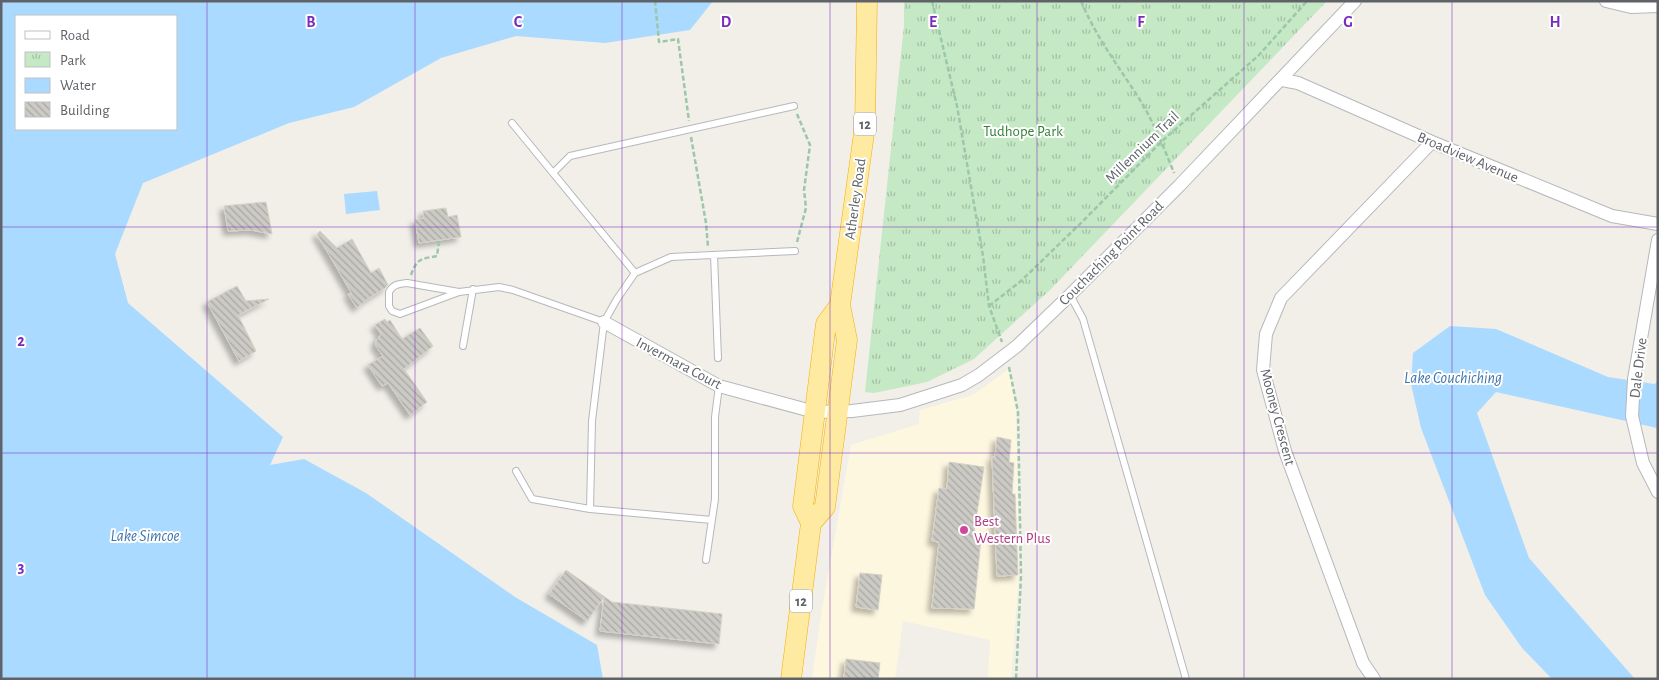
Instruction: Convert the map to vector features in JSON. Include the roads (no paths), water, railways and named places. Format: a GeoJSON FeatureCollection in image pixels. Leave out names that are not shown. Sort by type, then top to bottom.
{"type":"FeatureCollection","features":[{"type":"Feature","properties":{"kind":"highway","name":"Atherley Road"},"geometry":{"type":"LineString","coordinates":[[811,523],[825,507],[836,412],[847,340],[840,305],[865,126],[867,1]]}},
{"type":"Feature","properties":{"kind":"highway","name":"Atherley Road"},"geometry":{"type":"LineString","coordinates":[[791,679],[811,523],[803,506],[826,324],[840,305]]}},
{"type":"Feature","properties":{"kind":"street","name":"Couchaching Point Road"},"geometry":{"type":"LineString","coordinates":[[815,412],[836,412],[900,405],[930,397],[962,385],[979,375],[1006,354],[1070,295],[1179,186],[1356,1]]}},
{"type":"Feature","properties":{"kind":"street"},"geometry":{"type":"LineString","coordinates":[[1606,1],[1631,7],[1658,6]]}},
{"type":"Feature","properties":{"kind":"street","name":"Broadview Avenue"},"geometry":{"type":"LineString","coordinates":[[1282,80],[1298,83],[1432,142],[1612,216],[1658,224]]}},
{"type":"Feature","properties":{"kind":"street","name":"Mooney Crescent"},"geometry":{"type":"LineString","coordinates":[[1374,679],[1363,663],[1285,451],[1263,370],[1266,334],[1281,298],[1432,142]]}},
{"type":"Feature","properties":{"kind":"street","name":"Dale Drive"},"geometry":{"type":"LineString","coordinates":[[1658,240],[1634,379],[1632,416],[1643,463],[1658,492]]}},
{"type":"Feature","properties":{"kind":"street","name":"Invermara Court"},"geometry":{"type":"LineString","coordinates":[[604,322],[719,386],[815,412]]}},
{"type":"Feature","properties":{"kind":"lane"},"geometry":{"type":"LineString","coordinates":[[554,172],[570,156],[794,106]]}},
{"type":"Feature","properties":{"kind":"lane"},"geometry":{"type":"LineString","coordinates":[[512,123],[635,273]]}},
{"type":"Feature","properties":{"kind":"lane"},"geometry":{"type":"LineString","coordinates":[[590,509],[592,421],[604,322],[635,273],[671,257],[795,251]]}},
{"type":"Feature","properties":{"kind":"lane"},"geometry":{"type":"LineString","coordinates":[[714,255],[718,358]]}},
{"type":"Feature","properties":{"kind":"lane"},"geometry":{"type":"LineString","coordinates":[[459,292],[407,283],[394,285],[389,292],[389,306],[396,313],[405,312],[459,292],[499,287],[513,290],[604,322]]}},
{"type":"Feature","properties":{"kind":"lane"},"geometry":{"type":"LineString","coordinates":[[463,346],[473,289]]}},
{"type":"Feature","properties":{"kind":"lane"},"geometry":{"type":"LineString","coordinates":[[1070,295],[1083,319],[1186,679]]}},
{"type":"Feature","properties":{"kind":"lane"},"geometry":{"type":"LineString","coordinates":[[706,560],[715,499],[715,417],[719,386]]}},
{"type":"Feature","properties":{"kind":"lane"},"geometry":{"type":"LineString","coordinates":[[516,471],[532,499],[590,509],[712,520]]}},
{"type":"Feature","properties":{"kind":"water","name":"Lake Simcoe"},"geometry":{"type":"Polygon","coordinates":[[[1,1],[713,1],[690,30],[605,43],[516,36],[441,58],[354,107],[289,123],[143,183],[115,254],[128,303],[283,437],[270,465],[304,459],[366,493],[515,597],[597,645],[603,679],[1,679],[1,1]]]}},
{"type":"Feature","properties":{"kind":"water"},"geometry":{"type":"Polygon","coordinates":[[[377,191],[380,210],[346,214],[344,194],[377,191]]]}},
{"type":"Feature","properties":{"kind":"water","name":"Lake Couchiching"},"geometry":{"type":"Polygon","coordinates":[[[1450,326],[1496,329],[1608,377],[1654,384],[1658,382],[1657,428],[1496,392],[1477,413],[1529,558],[1635,679],[1552,679],[1522,648],[1485,595],[1421,428],[1411,384],[1413,353],[1450,326]]]}},
{"type":"Feature","properties":{"kind":"place","name":"Best Western Plus"},"geometry":{"type":"Point","coordinates":[964,530]}},
{"type":"Feature","properties":{"kind":"park label","name":"Tudhope Park"},"geometry":{"type":"Point","coordinates":[1023,131]}}]}
